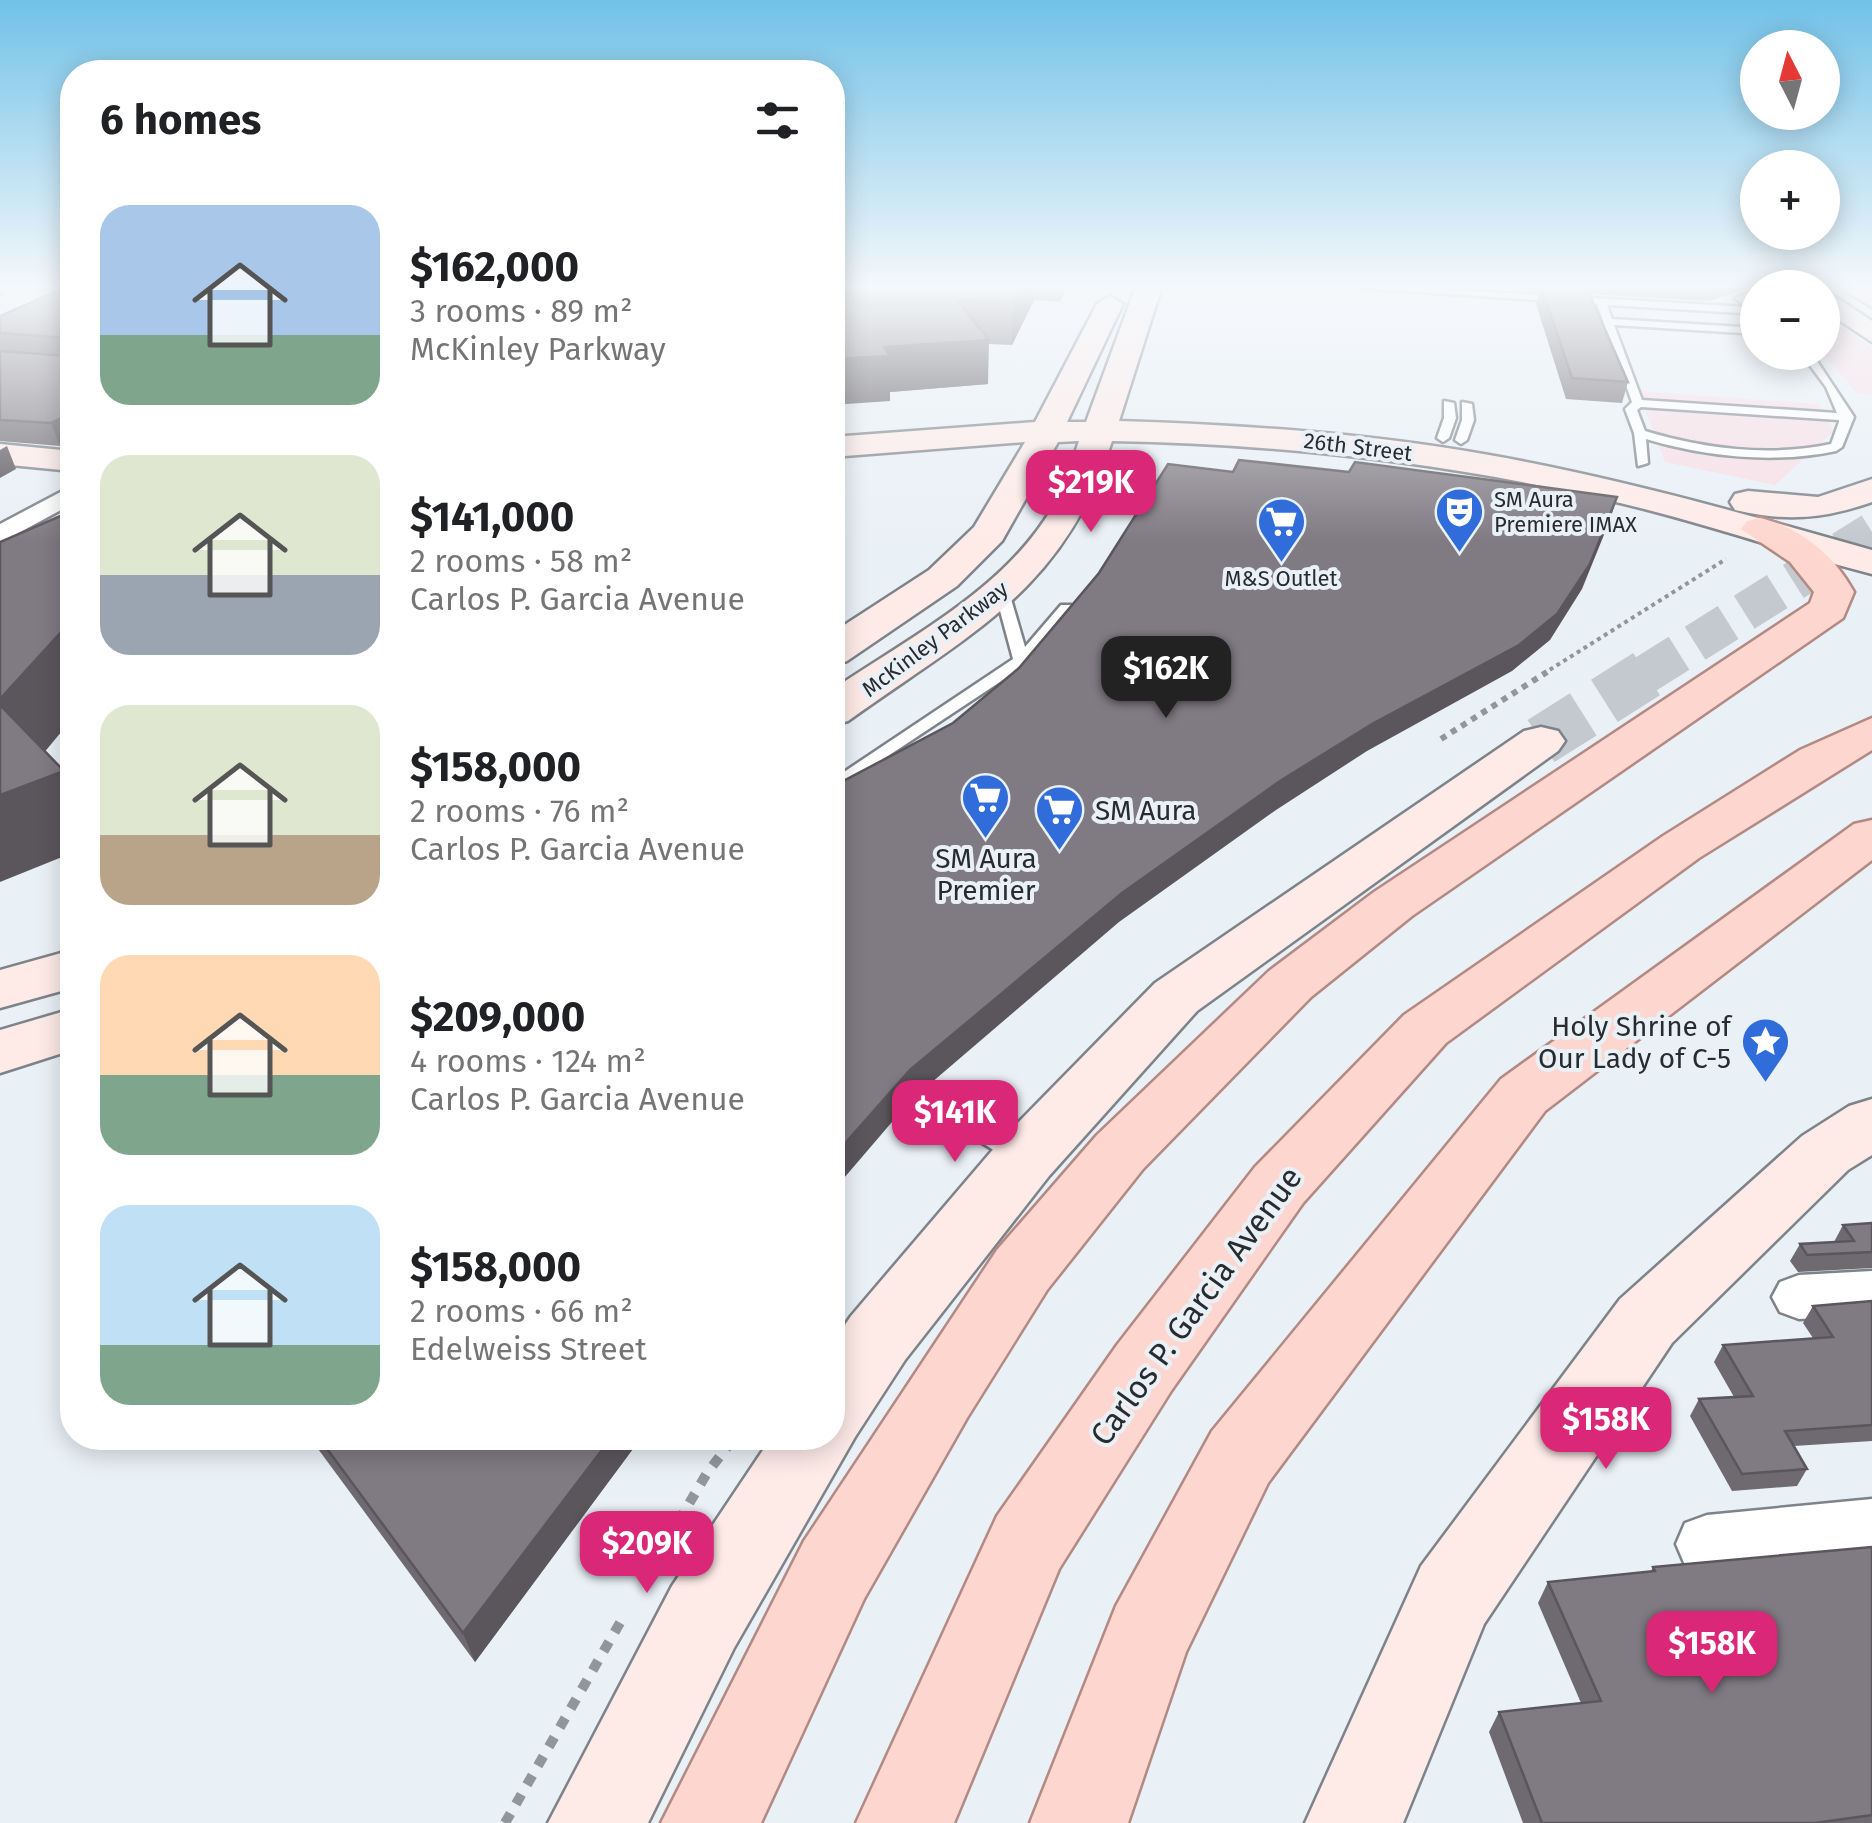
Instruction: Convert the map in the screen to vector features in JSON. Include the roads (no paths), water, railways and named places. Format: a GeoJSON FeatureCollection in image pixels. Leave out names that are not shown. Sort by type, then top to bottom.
{"type":"FeatureCollection","features":[{"type":"Feature","properties":{"kind":"main road","name":"McKinley Parkway"},"geometry":{"type":"LineString","coordinates":[[845,643],[944,578],[988,532],[1075,371]]}},
{"type":"Feature","properties":{"kind":"main road","name":"McKinley Parkway"},"geometry":{"type":"LineString","coordinates":[[845,702],[1002,592],[1054,532],[1078,493],[1120,371]]}},
{"type":"Feature","properties":{"kind":"main road","name":"26th Street"},"geometry":{"type":"LineString","coordinates":[[845,433],[1051,421],[1250,417],[1452,439],[1638,468],[1744,529],[1872,538]]}},
{"type":"Feature","properties":{"kind":"main road","name":"26th Street"},"geometry":{"type":"LineString","coordinates":[[845,445],[1051,421]]}},
{"type":"Feature","properties":{"kind":"main road","name":"26th Street"},"geometry":{"type":"LineString","coordinates":[[1103,421],[1431,456],[1598,487],[1872,562]]}},
{"type":"Feature","properties":{"kind":"main road"},"geometry":{"type":"LineString","coordinates":[[0,454],[60,477]]}},
{"type":"Feature","properties":{"kind":"main road"},"geometry":{"type":"LineString","coordinates":[[0,474],[60,480]]}},
{"type":"Feature","properties":{"kind":"main road"},"geometry":{"type":"LineString","coordinates":[[1744,529],[1872,490]]}},
{"type":"Feature","properties":{"kind":"main road"},"geometry":{"type":"LineString","coordinates":[[710,1823],[834,1570],[940,1394],[1022,1270],[1120,1152],[1290,984],[1488,836],[1829,609],[1834,592],[1824,572],[1803,553],[1744,529]]}},
{"type":"Feature","properties":{"kind":"main road","name":"Carlos P. Garcia Avenue"},"geometry":{"type":"LineString","coordinates":[[905,1823],[1027,1544],[1144,1368],[1279,1185],[1425,1029],[1680,847],[1817,760],[1872,732]]}},
{"type":"Feature","properties":{"kind":"main road"},"geometry":{"type":"LineString","coordinates":[[845,1390],[878,1338],[1025,1158],[1176,996],[1542,741]]}},
{"type":"Feature","properties":{"kind":"main road"},"geometry":{"type":"LineString","coordinates":[[1079,1823],[1147,1637],[1240,1458],[1523,1095],[1872,835]]}},
{"type":"Feature","properties":{"kind":"main road"},"geometry":{"type":"LineString","coordinates":[[0,988],[60,972]]}},
{"type":"Feature","properties":{"kind":"main road"},"geometry":{"type":"LineString","coordinates":[[0,1052],[60,1033]]}},
{"type":"Feature","properties":{"kind":"main road"},"geometry":{"type":"LineString","coordinates":[[1354,1823],[1452,1596],[1646,1320],[1825,1152],[1872,1123]]}},
{"type":"Feature","properties":{"kind":"main road"},"geometry":{"type":"LineString","coordinates":[[597,1823],[703,1617],[808,1450]]}},
{"type":"Feature","properties":{"kind":"street"},"geometry":{"type":"LineString","coordinates":[[0,534],[60,489]]}},
{"type":"Feature","properties":{"kind":"street"},"geometry":{"type":"LineString","coordinates":[[1799,1297],[1872,1293]]}},
{"type":"Feature","properties":{"kind":"street"},"geometry":{"type":"LineString","coordinates":[[1708,1544],[1872,1528]]}},
{"type":"Feature","properties":{"kind":"lane"},"geometry":{"type":"LineString","coordinates":[[1627,371],[1638,402]]}},
{"type":"Feature","properties":{"kind":"lane"},"geometry":{"type":"LineString","coordinates":[[1640,433],[1669,443],[1821,452],[1836,448],[1847,432],[1848,417],[1818,371]]}},
{"type":"Feature","properties":{"kind":"lane"},"geometry":{"type":"LineString","coordinates":[[1638,468],[1640,433],[1631,409],[1638,402],[1848,417]]}},
{"type":"Feature","properties":{"kind":"lane"},"geometry":{"type":"LineString","coordinates":[[1448,403],[1452,439]]}},
{"type":"Feature","properties":{"kind":"lane"},"geometry":{"type":"LineString","coordinates":[[1452,439],[1468,420],[1466,404]]}},
{"type":"Feature","properties":{"kind":"lane"},"geometry":{"type":"LineString","coordinates":[[1638,468],[1669,443]]}},
{"type":"Feature","properties":{"kind":"lane"},"geometry":{"type":"LineString","coordinates":[[1002,592],[1021,661]]}},
{"type":"Feature","properties":{"kind":"lane"},"geometry":{"type":"LineString","coordinates":[[845,779],[1021,661],[1066,608]]}},
{"type":"Feature","properties":{"kind":"lane"},"geometry":{"type":"LineString","coordinates":[[936,1104],[1025,1158]]}},
{"type":"Feature","properties":{"kind":"tunnel"},"geometry":{"type":"LineString","coordinates":[[1646,674],[1872,532]]}},
{"type":"Feature","properties":{"kind":"tunnel"},"geometry":{"type":"LineString","coordinates":[[1541,741],[1650,672]]}},
{"type":"Feature","properties":{"kind":"place","name":"SM Aura Premiere IMAX"},"geometry":{"type":"Point","coordinates":[1459,554]}},
{"type":"Feature","properties":{"kind":"place","name":"M&S Outlet"},"geometry":{"type":"Point","coordinates":[1281,564]}},
{"type":"Feature","properties":{"kind":"place","name":"SM Aura Premier"},"geometry":{"type":"Point","coordinates":[986,840]}},
{"type":"Feature","properties":{"kind":"place","name":"SM Aura"},"geometry":{"type":"Point","coordinates":[1060,852]}},
{"type":"Feature","properties":{"kind":"place","name":"Holy Shrine of Our Lady of C-5"},"geometry":{"type":"Point","coordinates":[1766,1084]}}]}
